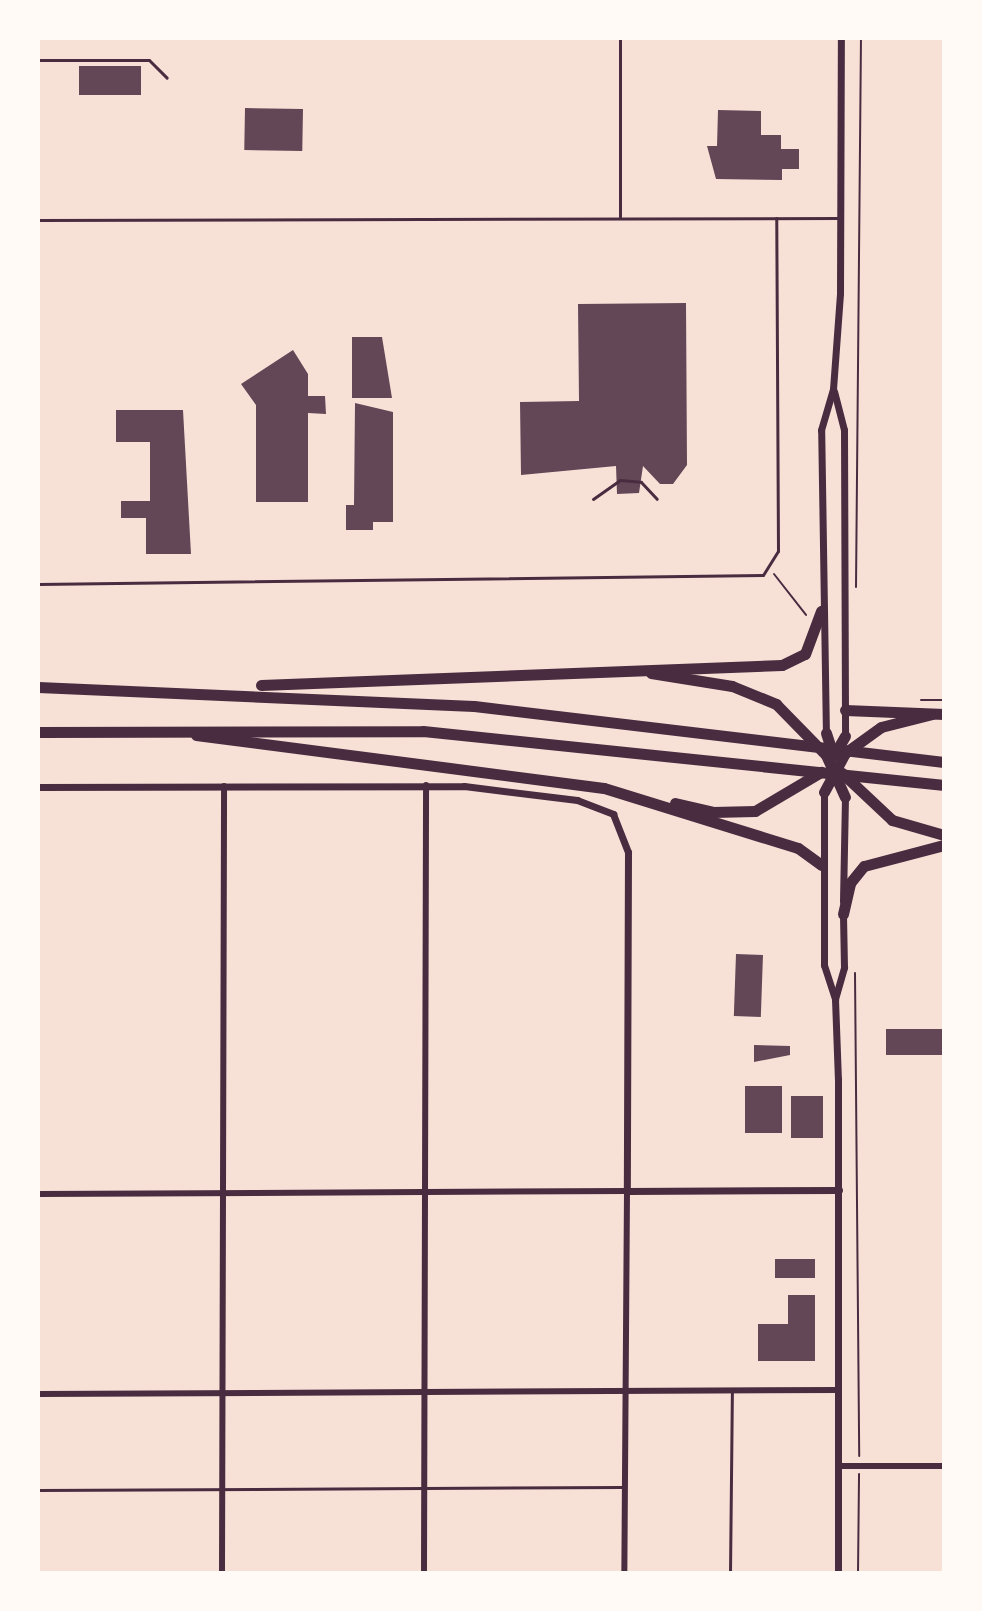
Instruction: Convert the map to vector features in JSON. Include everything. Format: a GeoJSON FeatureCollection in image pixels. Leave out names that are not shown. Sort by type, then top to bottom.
{"type":"FeatureCollection","features":[{"type":"Feature","properties":{"kind":"highway"},"geometry":{"type":"LineString","coordinates":[[38,687],[177,688],[650,673],[794,661],[809,647],[821,611]]}},
{"type":"Feature","properties":{"kind":"highway"},"geometry":{"type":"LineString","coordinates":[[650,673],[747,690],[794,718],[875,808],[944,835]]}},
{"type":"Feature","properties":{"kind":"highway"},"geometry":{"type":"LineString","coordinates":[[177,688],[474,706],[944,762]]}},
{"type":"Feature","properties":{"kind":"highway"},"geometry":{"type":"LineString","coordinates":[[845,715],[938,714]]}},
{"type":"Feature","properties":{"kind":"highway"},"geometry":{"type":"LineString","coordinates":[[644,800],[734,813],[789,797],[881,727],[938,714]]}},
{"type":"Feature","properties":{"kind":"highway"},"geometry":{"type":"LineString","coordinates":[[38,732],[140,730],[478,735],[944,785]]}},
{"type":"Feature","properties":{"kind":"highway"},"geometry":{"type":"LineString","coordinates":[[140,730],[393,756],[556,779],[644,800],[798,848],[821,865]]}},
{"type":"Feature","properties":{"kind":"highway"},"geometry":{"type":"LineString","coordinates":[[826,733],[845,797]]}},
{"type":"Feature","properties":{"kind":"highway"},"geometry":{"type":"LineString","coordinates":[[824,792],[845,736]]}},
{"type":"Feature","properties":{"kind":"highway"},"geometry":{"type":"LineString","coordinates":[[843,914],[850,883],[864,866],[944,845]]}},
{"type":"Feature","properties":{"kind":"street"},"geometry":{"type":"LineString","coordinates":[[826,733],[821,611],[821,430],[833,389],[840,218],[841,38]]}},
{"type":"Feature","properties":{"kind":"street"},"geometry":{"type":"LineString","coordinates":[[833,389],[844,430],[845,736]]}},
{"type":"Feature","properties":{"kind":"street"},"geometry":{"type":"LineString","coordinates":[[424,1573],[426,785]]}},
{"type":"Feature","properties":{"kind":"street"},"geometry":{"type":"LineString","coordinates":[[38,787],[426,785],[577,800],[621,823],[628,852],[624,1573]]}},
{"type":"Feature","properties":{"kind":"street"},"geometry":{"type":"LineString","coordinates":[[222,1573],[224,786]]}},
{"type":"Feature","properties":{"kind":"street"},"geometry":{"type":"LineString","coordinates":[[824,792],[821,865],[824,965],[835,999],[839,1190],[838,1573]]}},
{"type":"Feature","properties":{"kind":"street"},"geometry":{"type":"LineString","coordinates":[[835,999],[844,967],[845,797]]}},
{"type":"Feature","properties":{"kind":"street"},"geometry":{"type":"LineString","coordinates":[[38,1194],[839,1190]]}},
{"type":"Feature","properties":{"kind":"street"},"geometry":{"type":"LineString","coordinates":[[38,1394],[839,1390]]}},
{"type":"Feature","properties":{"kind":"street"},"geometry":{"type":"LineString","coordinates":[[838,1466],[944,1466]]}},
{"type":"Feature","properties":{"kind":"lane"},"geometry":{"type":"LineString","coordinates":[[620,38],[620,218]]}},
{"type":"Feature","properties":{"kind":"lane"},"geometry":{"type":"LineString","coordinates":[[38,60],[149,60],[167,78]]}},
{"type":"Feature","properties":{"kind":"lane"},"geometry":{"type":"LineString","coordinates":[[38,584],[743,578],[769,570],[778,551],[776,218]]}},
{"type":"Feature","properties":{"kind":"lane"},"geometry":{"type":"LineString","coordinates":[[38,220],[840,218]]}},
{"type":"Feature","properties":{"kind":"lane"},"geometry":{"type":"LineString","coordinates":[[593,499],[610,482],[636,480],[657,499]]}},
{"type":"Feature","properties":{"kind":"lane"},"geometry":{"type":"LineString","coordinates":[[730,1573],[732,1391]]}},
{"type":"Feature","properties":{"kind":"lane"},"geometry":{"type":"LineString","coordinates":[[38,1490],[624,1486]]}},
{"type":"Feature","properties":{"kind":"path"},"geometry":{"type":"LineString","coordinates":[[856,593],[861,38]]}},
{"type":"Feature","properties":{"kind":"path"},"geometry":{"type":"LineString","coordinates":[[917,700],[944,700]]}},
{"type":"Feature","properties":{"kind":"path"},"geometry":{"type":"LineString","coordinates":[[855,973],[858,1573]]}},
{"type":"Feature","properties":{"kind":"building"},"geometry":{"type":"Polygon","coordinates":[[[79,66],[141,66],[141,95],[79,95],[79,66]]]}},
{"type":"Feature","properties":{"kind":"building"},"geometry":{"type":"Polygon","coordinates":[[[245,108],[303,109],[302,151],[244,150],[245,108]]]}},
{"type":"Feature","properties":{"kind":"building"},"geometry":{"type":"Polygon","coordinates":[[[718,110],[761,111],[761,135],[781,135],[781,149],[799,149],[799,169],[782,169],[782,180],[716,179],[707,146],[717,146],[718,110]]]}},
{"type":"Feature","properties":{"kind":"building"},"geometry":{"type":"Polygon","coordinates":[[[686,303],[687,465],[673,484],[660,484],[643,466],[639,493],[617,494],[616,466],[521,475],[520,402],[579,401],[578,304],[686,303]]]}},
{"type":"Feature","properties":{"kind":"building"},"geometry":{"type":"Polygon","coordinates":[[[352,337],[382,337],[392,398],[352,398],[352,337]]]}},
{"type":"Feature","properties":{"kind":"building"},"geometry":{"type":"Polygon","coordinates":[[[293,350],[308,374],[308,396],[325,396],[326,414],[308,413],[308,502],[256,502],[256,405],[241,384],[293,350]]]}},
{"type":"Feature","properties":{"kind":"building"},"geometry":{"type":"Polygon","coordinates":[[[355,403],[393,412],[393,522],[373,522],[373,530],[346,530],[346,505],[354,505],[355,403]]]}},
{"type":"Feature","properties":{"kind":"building"},"geometry":{"type":"Polygon","coordinates":[[[116,410],[183,410],[191,554],[146,554],[146,518],[121,518],[121,501],[150,501],[150,442],[116,442],[116,410]]]}},
{"type":"Feature","properties":{"kind":"building"},"geometry":{"type":"Polygon","coordinates":[[[736,954],[763,955],[761,1017],[734,1016],[736,954]]]}},
{"type":"Feature","properties":{"kind":"building"},"geometry":{"type":"Polygon","coordinates":[[[886,1029],[942,1029],[942,1055],[886,1055],[886,1029]]]}},
{"type":"Feature","properties":{"kind":"building"},"geometry":{"type":"Polygon","coordinates":[[[754,1045],[790,1046],[790,1055],[754,1062],[754,1045]]]}},
{"type":"Feature","properties":{"kind":"building"},"geometry":{"type":"Polygon","coordinates":[[[745,1086],[782,1086],[782,1133],[745,1133],[745,1086]]]}},
{"type":"Feature","properties":{"kind":"building"},"geometry":{"type":"Polygon","coordinates":[[[791,1096],[823,1096],[823,1138],[791,1138],[791,1096]]]}},
{"type":"Feature","properties":{"kind":"building"},"geometry":{"type":"Polygon","coordinates":[[[775,1259],[815,1259],[815,1278],[775,1278],[775,1259]]]}},
{"type":"Feature","properties":{"kind":"building"},"geometry":{"type":"Polygon","coordinates":[[[788,1295],[815,1295],[815,1361],[758,1361],[758,1324],[788,1324],[788,1295]]]}}]}
